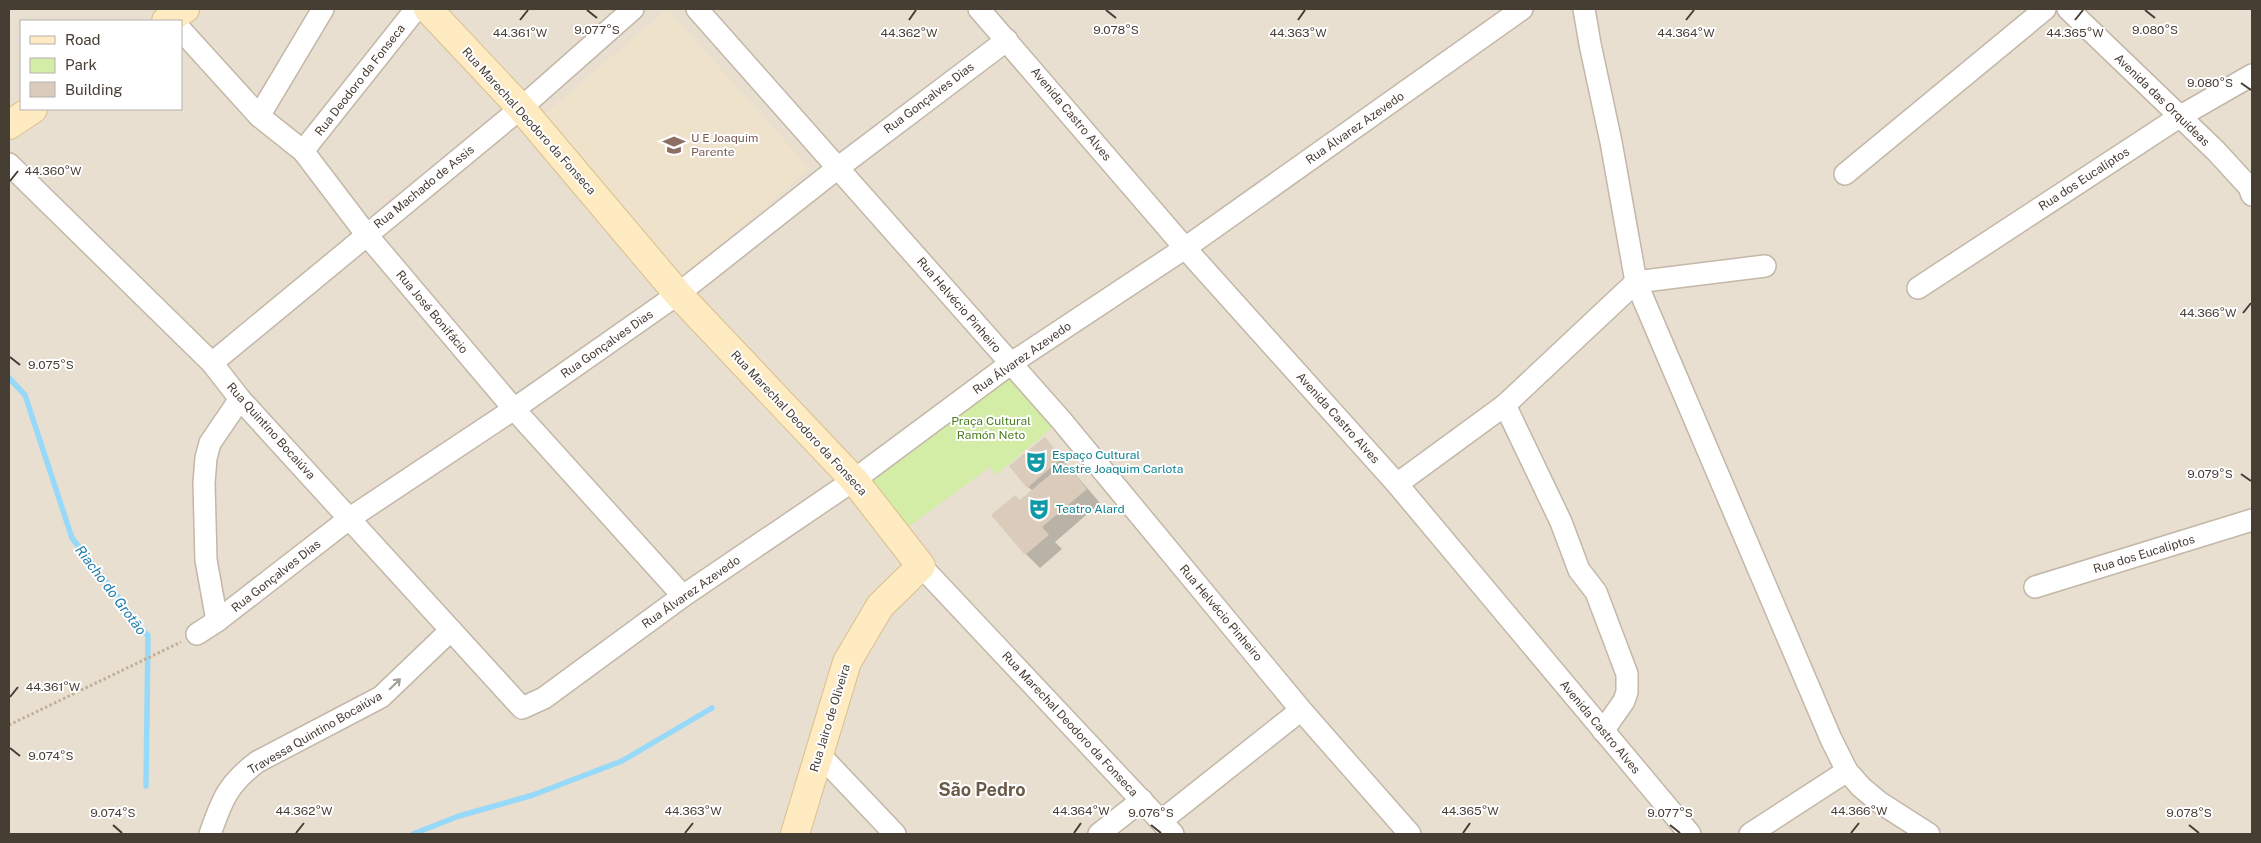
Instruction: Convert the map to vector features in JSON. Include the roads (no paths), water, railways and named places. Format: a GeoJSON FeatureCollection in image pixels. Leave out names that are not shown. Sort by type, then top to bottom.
{"type":"FeatureCollection","features":[{"type":"Feature","properties":{"kind":"street"},"geometry":{"type":"LineString","coordinates":[[259,116],[323,9]]}},
{"type":"Feature","properties":{"kind":"street","name":"Rua Deodoro da Fonseca"},"geometry":{"type":"LineString","coordinates":[[303,151],[416,9]]}},
{"type":"Feature","properties":{"kind":"street","name":"Rua Marechal Deodoro da Fonseca"},"geometry":{"type":"LineString","coordinates":[[428,9],[521,108],[678,294],[854,480],[921,566],[1167,827]]}},
{"type":"Feature","properties":{"kind":"street","name":"Rua Machado de Assis"},"geometry":{"type":"LineString","coordinates":[[212,362],[521,108],[633,9]]}},
{"type":"Feature","properties":{"kind":"street","name":"Rua Helvécio Pinheiro"},"geometry":{"type":"LineString","coordinates":[[697,9],[839,167],[1061,420],[1301,710],[1410,834]]}},
{"type":"Feature","properties":{"kind":"street","name":"Avenida Castro Alves"},"geometry":{"type":"LineString","coordinates":[[979,9],[1185,248],[1398,484],[1690,834]]}},
{"type":"Feature","properties":{"kind":"street","name":"Rua Álvarez Azevedo"},"geometry":{"type":"LineString","coordinates":[[522,708],[544,698],[683,596],[854,480],[1010,364],[1185,248],[1522,9]]}},
{"type":"Feature","properties":{"kind":"street"},"geometry":{"type":"LineString","coordinates":[[1584,9],[1611,142],[1636,282],[1831,739],[1847,771],[1879,802],[1929,834]]}},
{"type":"Feature","properties":{"kind":"street"},"geometry":{"type":"LineString","coordinates":[[1845,174],[2045,9]]}},
{"type":"Feature","properties":{"kind":"street","name":"Avenida das Orquídeas"},"geometry":{"type":"LineString","coordinates":[[2068,9],[2236,172],[2249,188],[2252,195]]}},
{"type":"Feature","properties":{"kind":"street","name":"Rua José Bonifácio"},"geometry":{"type":"LineString","coordinates":[[182,28],[259,116],[303,151],[366,234],[514,409],[683,596]]}},
{"type":"Feature","properties":{"kind":"street","name":"Rua Gonçalves Dias"},"geometry":{"type":"LineString","coordinates":[[197,634],[217,621],[350,518],[514,409],[678,294],[839,167],[1007,40]]}},
{"type":"Feature","properties":{"kind":"street","name":"Rua dos Eucalíptos"},"geometry":{"type":"LineString","coordinates":[[1918,288],[2179,117],[2252,75]]}},
{"type":"Feature","properties":{"kind":"street"},"geometry":{"type":"LineString","coordinates":[[9,125],[32,110]]}},
{"type":"Feature","properties":{"kind":"street","name":"Rua Quintino Bocaiúva"},"geometry":{"type":"LineString","coordinates":[[9,164],[212,362],[240,399],[522,708]]}},
{"type":"Feature","properties":{"kind":"street"},"geometry":{"type":"LineString","coordinates":[[1398,484],[1505,405],[1636,282],[1765,266]]}},
{"type":"Feature","properties":{"kind":"street"},"geometry":{"type":"LineString","coordinates":[[217,621],[206,560],[204,526],[206,466],[210,443],[240,399]]}},
{"type":"Feature","properties":{"kind":"street"},"geometry":{"type":"LineString","coordinates":[[1505,405],[1561,522],[1579,570],[1596,592],[1627,674],[1627,692],[1624,701],[1603,731]]}},
{"type":"Feature","properties":{"kind":"street","name":"Rua dos Eucaliptos"},"geometry":{"type":"LineString","coordinates":[[2035,587],[2252,520]]}},
{"type":"Feature","properties":{"kind":"street","name":"Rua Jairo de Oliveira"},"geometry":{"type":"LineString","coordinates":[[795,834],[847,662],[880,606],[921,566]]}},
{"type":"Feature","properties":{"kind":"street","name":"Travessa Quintino Bocaiúva"},"geometry":{"type":"LineString","coordinates":[[210,834],[224,795],[245,771],[258,762],[381,697],[451,630]]}},
{"type":"Feature","properties":{"kind":"street"},"geometry":{"type":"LineString","coordinates":[[1167,827],[1301,710]]}},
{"type":"Feature","properties":{"kind":"street"},"geometry":{"type":"LineString","coordinates":[[819,754],[895,834]]}},
{"type":"Feature","properties":{"kind":"street"},"geometry":{"type":"LineString","coordinates":[[1750,834],[1847,771]]}},
{"type":"Feature","properties":{"kind":"street"},"geometry":{"type":"LineString","coordinates":[[1099,834],[1142,800]]}},
{"type":"Feature","properties":{"kind":"waterway","name":"Riacho do Grotão"},"geometry":{"type":"LineString","coordinates":[[9,378],[25,395],[72,538],[148,636],[146,786]]}},
{"type":"Feature","properties":{"kind":"waterway"},"geometry":{"type":"LineString","coordinates":[[413,834],[459,816],[533,795],[622,761],[712,708]]}},
{"type":"Feature","properties":{"kind":"place","name":"U E Joaquim Parente"},"geometry":{"type":"Point","coordinates":[674,145]}},
{"type":"Feature","properties":{"kind":"place","name":"Espaço Cultural Mestre Joaquim Carlota"},"geometry":{"type":"Point","coordinates":[1036,462]}},
{"type":"Feature","properties":{"kind":"place","name":"Teatro Alard"},"geometry":{"type":"Point","coordinates":[1039,509]}},
{"type":"Feature","properties":{"kind":"district","name":"São Pedro"},"geometry":{"type":"Point","coordinates":[982,789]}},
{"type":"Feature","properties":{"kind":"park label","name":"Praça Cultural Ramón Neto"},"geometry":{"type":"Point","coordinates":[991,428]}}]}
